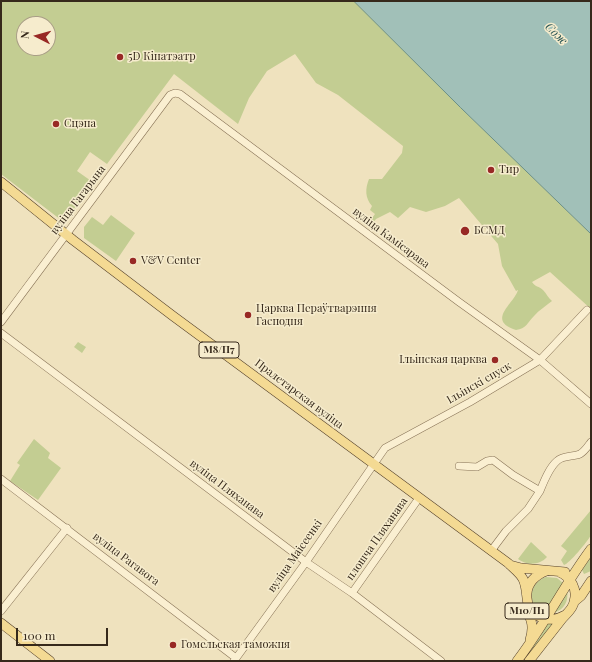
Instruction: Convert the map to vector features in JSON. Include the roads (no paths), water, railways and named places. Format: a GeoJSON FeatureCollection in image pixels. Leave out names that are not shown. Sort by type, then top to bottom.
{"type":"FeatureCollection","features":[{"type":"Feature","properties":{"kind":"main road","name":"Пралетарская вуліца"},"geometry":{"type":"LineString","coordinates":[[1,182],[173,316],[352,449],[374,463],[508,564],[523,579],[526,596]]}},
{"type":"Feature","properties":{"kind":"main road","name":"М8/П7"},"geometry":{"type":"LineString","coordinates":[[547,571],[559,572],[571,570],[581,562],[591,549]]}},
{"type":"Feature","properties":{"kind":"main road","name":"М10/П1"},"geometry":{"type":"LineString","coordinates":[[517,661],[526,650],[581,562]]}},
{"type":"Feature","properties":{"kind":"main road","name":"Пралетарская вуліца"},"geometry":{"type":"LineString","coordinates":[[508,564],[521,568],[547,571]]}},
{"type":"Feature","properties":{"kind":"main road","name":"М10/П1"},"geometry":{"type":"LineString","coordinates":[[515,571],[520,584],[523,603],[531,618],[532,624],[532,633],[526,650]]}},
{"type":"Feature","properties":{"kind":"main road"},"geometry":{"type":"LineString","coordinates":[[526,596],[527,589],[534,577],[547,571]]}},
{"type":"Feature","properties":{"kind":"main road","name":"М8/П7"},"geometry":{"type":"LineString","coordinates":[[559,572],[570,579]]}},
{"type":"Feature","properties":{"kind":"main road"},"geometry":{"type":"LineString","coordinates":[[570,579],[574,586],[575,602]]}},
{"type":"Feature","properties":{"kind":"main road"},"geometry":{"type":"LineString","coordinates":[[546,619],[556,619],[565,615],[573,607],[575,602],[591,581]]}},
{"type":"Feature","properties":{"kind":"main road","name":"М8/П7"},"geometry":{"type":"LineString","coordinates":[[526,596],[531,610],[540,617],[546,619]]}},
{"type":"Feature","properties":{"kind":"main road","name":"М10/П1"},"geometry":{"type":"LineString","coordinates":[[529,661],[565,615]]}},
{"type":"Feature","properties":{"kind":"main road"},"geometry":{"type":"LineString","coordinates":[[1,623],[50,661]]}},
{"type":"Feature","properties":{"kind":"street","name":"вуліца Гагарына"},"geometry":{"type":"LineString","coordinates":[[1,322],[170,96],[175,93]]}},
{"type":"Feature","properties":{"kind":"street","name":"вуліца Камісарава"},"geometry":{"type":"LineString","coordinates":[[175,93],[180,94],[459,302],[540,360],[591,404]]}},
{"type":"Feature","properties":{"kind":"street","name":"Ільінскі спуск"},"geometry":{"type":"LineString","coordinates":[[374,463],[382,451],[390,445],[470,402],[540,360],[586,310]]}},
{"type":"Feature","properties":{"kind":"street","name":"вуліца Пляханава"},"geometry":{"type":"LineString","coordinates":[[1,333],[306,562],[352,593],[440,661]]}},
{"type":"Feature","properties":{"kind":"street"},"geometry":{"type":"LineString","coordinates":[[491,551],[506,531],[528,509],[556,462],[562,458],[580,454],[586,450],[591,442]]}},
{"type":"Feature","properties":{"kind":"street"},"geometry":{"type":"LineString","coordinates":[[460,466],[478,467],[487,461],[493,460],[512,475],[540,491]]}},
{"type":"Feature","properties":{"kind":"street","name":"вуліца Маісеенкі"},"geometry":{"type":"LineString","coordinates":[[235,659],[306,562],[374,463]]}},
{"type":"Feature","properties":{"kind":"street","name":"вуліца Рагавога"},"geometry":{"type":"LineString","coordinates":[[1,479],[67,528],[235,659]]}},
{"type":"Feature","properties":{"kind":"street","name":"плошча Пляханава"},"geometry":{"type":"LineString","coordinates":[[352,593],[419,498]]}},
{"type":"Feature","properties":{"kind":"street"},"geometry":{"type":"LineString","coordinates":[[1,611],[67,528]]}},
{"type":"Feature","properties":{"kind":"water","name":"Сож"},"geometry":{"type":"Polygon","coordinates":[[[354,1],[591,1],[591,234],[461,108],[354,1]]]}},
{"type":"Feature","properties":{"kind":"place","name":"5D Кінатэатр"},"geometry":{"type":"Point","coordinates":[120,57]}},
{"type":"Feature","properties":{"kind":"place","name":"Сцэна"},"geometry":{"type":"Point","coordinates":[56,124]}},
{"type":"Feature","properties":{"kind":"place","name":"Тир"},"geometry":{"type":"Point","coordinates":[491,170]}},
{"type":"Feature","properties":{"kind":"place","name":"БСМД"},"geometry":{"type":"Point","coordinates":[465,231]}},
{"type":"Feature","properties":{"kind":"place","name":"V&V Center"},"geometry":{"type":"Point","coordinates":[133,261]}},
{"type":"Feature","properties":{"kind":"place","name":"Царква Пераўтварэння Гасподня"},"geometry":{"type":"Point","coordinates":[248,315]}},
{"type":"Feature","properties":{"kind":"place","name":"Ільінская царква"},"geometry":{"type":"Point","coordinates":[495,360]}},
{"type":"Feature","properties":{"kind":"place","name":"Гомельская таможня"},"geometry":{"type":"Point","coordinates":[173,645]}}]}
